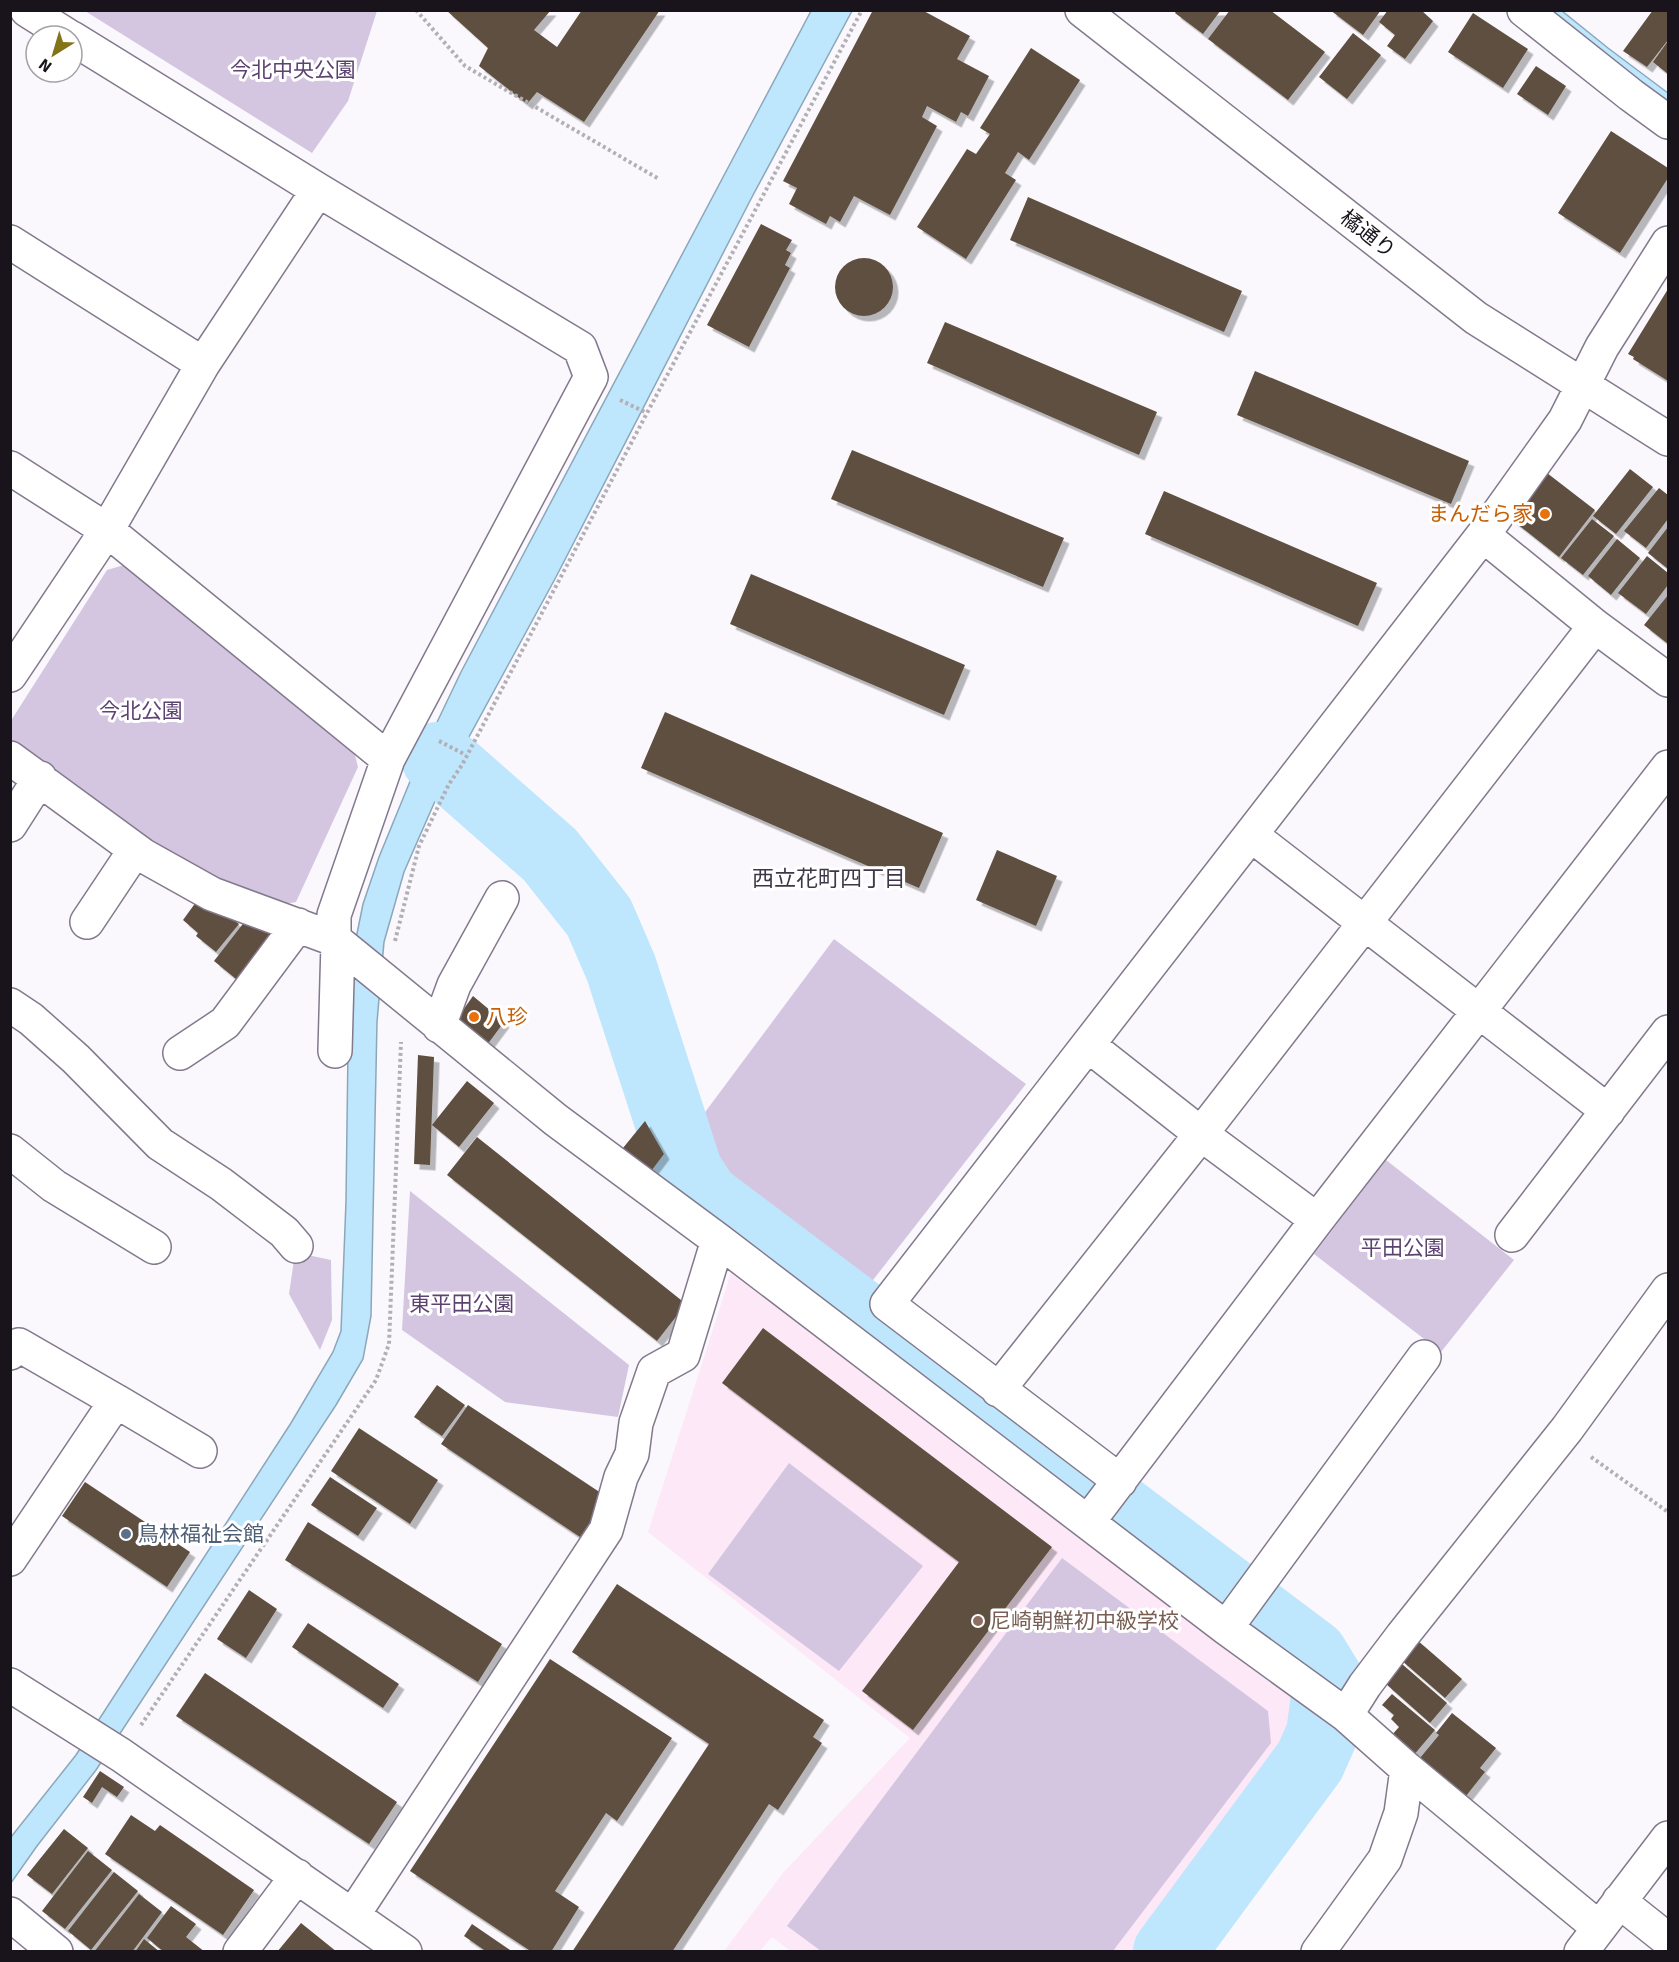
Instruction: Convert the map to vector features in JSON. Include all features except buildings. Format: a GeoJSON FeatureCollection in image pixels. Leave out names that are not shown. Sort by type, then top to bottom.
{"type":"FeatureCollection","features":[{"type":"Feature","properties":{"kind":"street"},"geometry":{"type":"LineString","coordinates":[[27,10],[49,24]]}},
{"type":"Feature","properties":{"kind":"street","name":"橘通り"},"geometry":{"type":"LineString","coordinates":[[1082,10],[1476,318],[1668,439]]}},
{"type":"Feature","properties":{"kind":"street"},"geometry":{"type":"LineString","coordinates":[[1524,10],[1630,95],[1668,122]]}},
{"type":"Feature","properties":{"kind":"street"},"geometry":{"type":"LineString","coordinates":[[84,46],[580,348],[591,377],[388,759],[334,915],[339,943],[335,1051]]}},
{"type":"Feature","properties":{"kind":"street"},"geometry":{"type":"LineString","coordinates":[[10,675],[107,530],[203,364],[318,190]]}},
{"type":"Feature","properties":{"kind":"street"},"geometry":{"type":"LineString","coordinates":[[10,242],[203,364]]}},
{"type":"Feature","properties":{"kind":"street"},"geometry":{"type":"LineString","coordinates":[[1104,1501],[998,1390],[887,1304],[1483,536],[1565,420],[1602,347],[1668,243]]}},
{"type":"Feature","properties":{"kind":"street"},"geometry":{"type":"LineString","coordinates":[[10,468],[107,530],[388,759]]}},
{"type":"Feature","properties":{"kind":"street"},"geometry":{"type":"LineString","coordinates":[[1483,536],[1595,626],[1668,680]]}},
{"type":"Feature","properties":{"kind":"street"},"geometry":{"type":"LineString","coordinates":[[998,1390],[1201,1134],[1595,626]]}},
{"type":"Feature","properties":{"kind":"street"},"geometry":{"type":"LineString","coordinates":[[10,758],[135,850],[212,894],[298,925],[339,943],[555,1120],[718,1240],[1104,1501],[1238,1613],[1311,1689],[1346,1715],[1407,1769],[1590,1940],[1668,1838]]}},
{"type":"Feature","properties":{"kind":"street"},"geometry":{"type":"LineString","coordinates":[[1104,1501],[1317,1220],[1668,766]]}},
{"type":"Feature","properties":{"kind":"street"},"geometry":{"type":"LineString","coordinates":[[10,825],[40,778]]}},
{"type":"Feature","properties":{"kind":"street"},"geometry":{"type":"LineString","coordinates":[[1251,834],[1608,1111]]}},
{"type":"Feature","properties":{"kind":"street"},"geometry":{"type":"LineString","coordinates":[[87,922],[135,850]]}},
{"type":"Feature","properties":{"kind":"street"},"geometry":{"type":"LineString","coordinates":[[439,1026],[454,985],[502,898]]}},
{"type":"Feature","properties":{"kind":"street"},"geometry":{"type":"LineString","coordinates":[[180,1053],[225,1023],[298,925]]}},
{"type":"Feature","properties":{"kind":"street"},"geometry":{"type":"LineString","coordinates":[[10,1005],[31,1019],[76,1059],[160,1144],[221,1184],[284,1232],[296,1246]]}},
{"type":"Feature","properties":{"kind":"street"},"geometry":{"type":"LineString","coordinates":[[1512,1235],[1668,1032]]}},
{"type":"Feature","properties":{"kind":"street"},"geometry":{"type":"LineString","coordinates":[[1088,1045],[1201,1134],[1317,1220]]}},
{"type":"Feature","properties":{"kind":"street"},"geometry":{"type":"LineString","coordinates":[[10,1151],[54,1186],[154,1247]]}},
{"type":"Feature","properties":{"kind":"street"},"geometry":{"type":"LineString","coordinates":[[353,1915],[606,1530],[621,1477],[632,1454],[636,1423],[654,1371],[683,1355],[718,1240]]}},
{"type":"Feature","properties":{"kind":"street"},"geometry":{"type":"LineString","coordinates":[[1346,1715],[1402,1636],[1560,1437],[1668,1290]]}},
{"type":"Feature","properties":{"kind":"street"},"geometry":{"type":"LineString","coordinates":[[10,1353],[19,1345],[200,1451]]}},
{"type":"Feature","properties":{"kind":"street"},"geometry":{"type":"LineString","coordinates":[[1238,1613],[1424,1357]]}},
{"type":"Feature","properties":{"kind":"street"},"geometry":{"type":"LineString","coordinates":[[10,1559],[116,1401]]}},
{"type":"Feature","properties":{"kind":"street"},"geometry":{"type":"LineString","coordinates":[[10,1685],[106,1746],[405,1952]]}},
{"type":"Feature","properties":{"kind":"street"},"geometry":{"type":"LineString","coordinates":[[1318,1952],[1385,1859],[1401,1813],[1407,1769]]}},
{"type":"Feature","properties":{"kind":"street"},"geometry":{"type":"LineString","coordinates":[[240,1952],[297,1876]]}},
{"type":"Feature","properties":{"kind":"street"},"geometry":{"type":"LineString","coordinates":[[1619,1902],[1668,1940]]}},
{"type":"Feature","properties":{"kind":"street"},"geometry":{"type":"LineString","coordinates":[[10,1914],[52,1950]]}},
{"type":"Feature","properties":{"kind":"path"},"geometry":{"type":"LineString","coordinates":[[416,10],[465,66],[659,179]]}},
{"type":"Feature","properties":{"kind":"path"},"geometry":{"type":"LineString","coordinates":[[106,1746],[376,1380],[389,1344],[393,988],[387,967],[420,846],[449,784],[462,765],[641,423],[862,10]]}},
{"type":"Feature","properties":{"kind":"path"},"geometry":{"type":"LineString","coordinates":[[1560,1437],[1668,1512]]}},
{"type":"Feature","properties":{"kind":"shaded area","name":"尼崎朝鮮初中級学校"},"geometry":{"type":"Polygon","coordinates":[[[731,1273],[1307,1707],[1312,1723],[1306,1748],[1153,1951],[792,1952],[772,1937],[760,1951],[724,1951],[783,1873],[910,1738],[648,1532],[731,1273]]]}},
{"type":"Feature","properties":{"kind":"green space","name":"今北中央公園"},"geometry":{"type":"Polygon","coordinates":[[[85,11],[377,11],[348,101],[312,153],[85,11]]]}},
{"type":"Feature","properties":{"kind":"green space","name":"今北公園"},"geometry":{"type":"Polygon","coordinates":[[[124,565],[353,747],[358,767],[296,902],[280,905],[210,881],[11,745],[12,719],[107,570],[124,565]]]}},
{"type":"Feature","properties":{"kind":"green space"},"geometry":{"type":"Polygon","coordinates":[[[834,939],[1026,1084],[866,1289],[711,1171],[694,1127],[834,939]]]}},
{"type":"Feature","properties":{"kind":"green space","name":"平田公園"},"geometry":{"type":"Polygon","coordinates":[[[1386,1160],[1514,1260],[1441,1352],[1314,1254],[1386,1160]]]}},
{"type":"Feature","properties":{"kind":"green space","name":"東平田公園"},"geometry":{"type":"Polygon","coordinates":[[[410,1191],[629,1365],[618,1417],[505,1402],[402,1330],[410,1191]]]}},
{"type":"Feature","properties":{"kind":"green space"},"geometry":{"type":"Polygon","coordinates":[[[296,1246],[303,1254],[331,1260],[332,1320],[320,1350],[289,1294],[296,1246]]]}},
{"type":"Feature","properties":{"kind":"green space"},"geometry":{"type":"Polygon","coordinates":[[[789,1463],[923,1566],[839,1671],[708,1574],[789,1463]]]}},
{"type":"Feature","properties":{"kind":"green space"},"geometry":{"type":"Polygon","coordinates":[[[1062,1558],[1268,1711],[1271,1743],[1113,1951],[821,1951],[787,1926],[1062,1558]]]}},
{"type":"Feature","properties":{"kind":"water"},"geometry":{"type":"Polygon","coordinates":[[[811,11],[852,11],[752,197],[556,577],[439,792],[404,872],[384,942],[377,1022],[371,1316],[363,1359],[336,1405],[96,1770],[11,1883],[11,1837],[76,1755],[291,1423],[333,1352],[341,1331],[346,1201],[349,973],[363,904],[379,857],[418,762],[461,672],[811,11]]]}},
{"type":"Feature","properties":{"kind":"water"},"geometry":{"type":"Polygon","coordinates":[[[1547,11],[1562,11],[1668,93],[1668,105],[1547,11]]]}},
{"type":"Feature","properties":{"kind":"waterway"},"geometry":{"type":"LineString","coordinates":[[437,758],[550,855],[599,917],[621,968],[687,1172],[704,1198],[1312,1655],[1329,1683],[1322,1734],[1310,1761],[1169,1952]]}},
{"type":"Feature","properties":{"kind":"place","name":"まんだら家"},"geometry":{"type":"Point","coordinates":[1545,514]}},
{"type":"Feature","properties":{"kind":"place","name":"八珍"},"geometry":{"type":"Point","coordinates":[474,1017]}},
{"type":"Feature","properties":{"kind":"place","name":"鳥林福祉会館"},"geometry":{"type":"Point","coordinates":[126,1534]}},
{"type":"Feature","properties":{"kind":"place","name":"尼崎朝鮮初中級学校"},"geometry":{"type":"Point","coordinates":[978,1621]}},
{"type":"Feature","properties":{"kind":"district","name":"西立花町四丁目"},"geometry":{"type":"Point","coordinates":[829,878]}}]}
